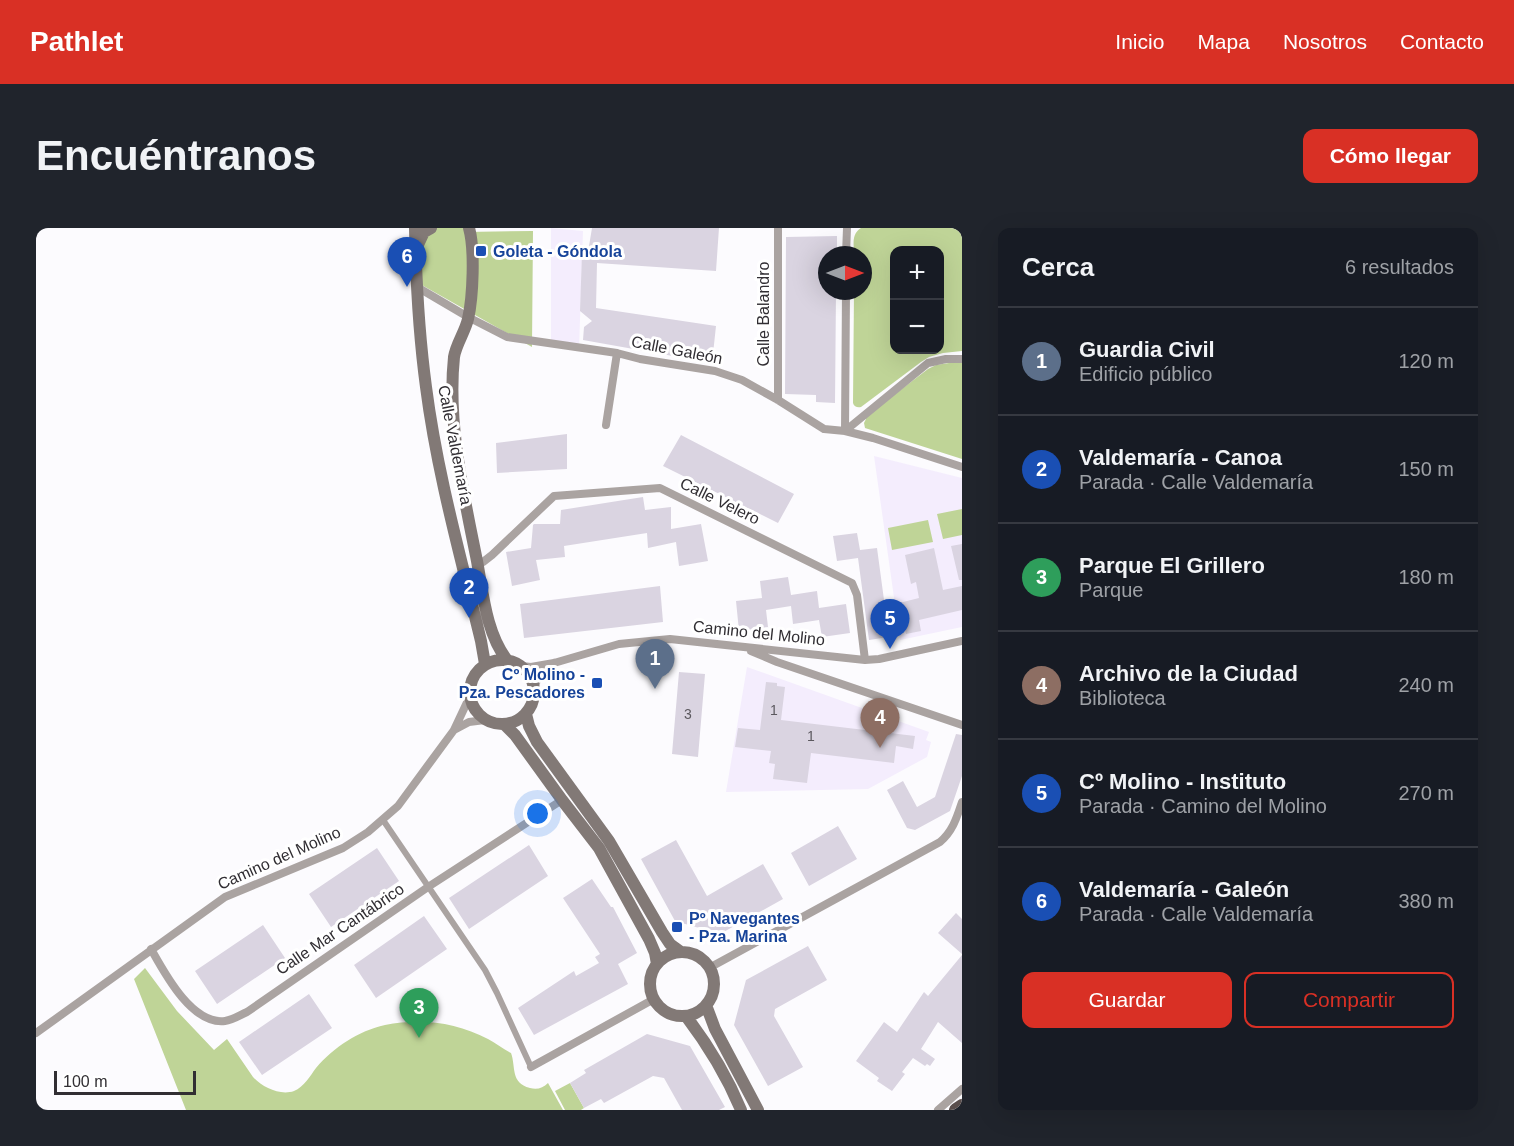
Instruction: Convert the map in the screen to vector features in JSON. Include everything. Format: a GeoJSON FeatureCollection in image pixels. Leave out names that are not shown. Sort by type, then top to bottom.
{"type":"FeatureCollection","features":[{"type":"Feature","properties":{"kind":"highway"},"geometry":{"type":"LineString","coordinates":[[956,1110],[962,1106]]}},
{"type":"Feature","properties":{"kind":"main road","name":"Calle Valdemaría"},"geometry":{"type":"LineString","coordinates":[[415,228],[417,287],[426,389],[435,441],[485,664]]}},
{"type":"Feature","properties":{"kind":"main road"},"geometry":{"type":"LineString","coordinates":[[415,250],[424,232],[431,228]]}},
{"type":"Feature","properties":{"kind":"main road","name":"Calle Valdemaría"},"geometry":{"type":"LineString","coordinates":[[469,228],[472,264],[468,317],[455,354],[453,387],[455,438],[462,488],[487,614],[499,651],[507,660]]}},
{"type":"Feature","properties":{"kind":"main road"},"geometry":{"type":"LineString","coordinates":[[507,660],[522,666],[530,674],[535,697],[526,714],[517,722],[505,725],[495,724],[484,720],[474,709],[470,688],[474,677],[485,664],[507,660]]}},
{"type":"Feature","properties":{"kind":"main road"},"geometry":{"type":"LineString","coordinates":[[526,714],[537,742],[609,841],[670,944],[681,952]]}},
{"type":"Feature","properties":{"kind":"main road"},"geometry":{"type":"LineString","coordinates":[[505,725],[515,735],[561,800],[599,848],[649,939],[657,964]]}},
{"type":"Feature","properties":{"kind":"main road"},"geometry":{"type":"LineString","coordinates":[[681,952],[698,956],[710,968],[713,978],[711,997],[706,1005],[686,1016],[676,1015],[660,1007],[654,999],[650,981],[657,964],[672,954],[681,952]]}},
{"type":"Feature","properties":{"kind":"main road"},"geometry":{"type":"LineString","coordinates":[[706,1005],[715,1029],[758,1110]]}},
{"type":"Feature","properties":{"kind":"main road"},"geometry":{"type":"LineString","coordinates":[[686,1016],[725,1076],[741,1110]]}},
{"type":"Feature","properties":{"kind":"street","name":"Calle Valdemaría"},"geometry":{"type":"LineString","coordinates":[[472,264],[477,228]]}},
{"type":"Feature","properties":{"kind":"street","name":"Calle Balandro"},"geometry":{"type":"LineString","coordinates":[[778,228],[778,400]]}},
{"type":"Feature","properties":{"kind":"street"},"geometry":{"type":"LineString","coordinates":[[846,246],[847,228]]}},
{"type":"Feature","properties":{"kind":"street","name":"Calle Galeón"},"geometry":{"type":"LineString","coordinates":[[417,287],[507,337],[715,371],[742,380],[824,429],[845,431],[873,438],[962,466]]}},
{"type":"Feature","properties":{"kind":"street"},"geometry":{"type":"LineString","coordinates":[[845,431],[846,300]]}},
{"type":"Feature","properties":{"kind":"street"},"geometry":{"type":"LineString","coordinates":[[606,425],[617,354]]}},
{"type":"Feature","properties":{"kind":"street"},"geometry":{"type":"LineString","coordinates":[[845,431],[928,363],[946,359],[962,359]]}},
{"type":"Feature","properties":{"kind":"street","name":"Calle Velero"},"geometry":{"type":"LineString","coordinates":[[477,563],[483,562],[492,555],[554,496],[660,488],[852,583],[857,595],[865,660]]}},
{"type":"Feature","properties":{"kind":"street","name":"Camino del Molino"},"geometry":{"type":"LineString","coordinates":[[522,666],[531,667],[554,663],[619,644],[670,639],[865,660],[962,641]]}},
{"type":"Feature","properties":{"kind":"street"},"geometry":{"type":"LineString","coordinates":[[742,647],[777,662],[962,725]]}},
{"type":"Feature","properties":{"kind":"street"},"geometry":{"type":"LineString","coordinates":[[534,686],[554,663]]}},
{"type":"Feature","properties":{"kind":"street","name":"Camino del Molino"},"geometry":{"type":"LineString","coordinates":[[36,1033],[225,897],[343,848],[368,832],[398,806],[454,730],[470,696]]}},
{"type":"Feature","properties":{"kind":"street"},"geometry":{"type":"LineString","coordinates":[[454,730],[469,723],[484,720]]}},
{"type":"Feature","properties":{"kind":"street","name":"Calle Mar Cantábrico"},"geometry":{"type":"LineString","coordinates":[[151,950],[169,980],[194,1010],[209,1020],[225,1021],[235,1018],[561,800]]}},
{"type":"Feature","properties":{"kind":"street"},"geometry":{"type":"LineString","coordinates":[[710,968],[930,848],[947,836],[962,801]]}},
{"type":"Feature","properties":{"kind":"street"},"geometry":{"type":"LineString","coordinates":[[383,820],[484,970],[531,1067],[654,999]]}},
{"type":"Feature","properties":{"kind":"street"},"geometry":{"type":"LineString","coordinates":[[938,1110],[962,1089]]}},
{"type":"Feature","properties":{"kind":"shaded area"},"geometry":{"type":"Polygon","coordinates":[[[551,228],[583,231],[579,349],[551,346],[551,228]]]}},
{"type":"Feature","properties":{"kind":"shaded area"},"geometry":{"type":"Polygon","coordinates":[[[874,456],[962,478],[962,627],[900,640],[874,456]]]}},
{"type":"Feature","properties":{"kind":"shaded area"},"geometry":{"type":"Polygon","coordinates":[[[747,667],[929,732],[926,740],[931,742],[927,757],[868,789],[726,792],[747,667]]]}},
{"type":"Feature","properties":{"kind":"green space"},"geometry":{"type":"Polygon","coordinates":[[[422,228],[464,228],[465,232],[533,231],[532,347],[420,284],[422,228]]]}},
{"type":"Feature","properties":{"kind":"green space"},"geometry":{"type":"Polygon","coordinates":[[[861,228],[962,228],[962,351],[944,353],[944,246],[890,246],[890,354],[940,354],[921,362],[861,407],[853,403],[854,300],[872,300],[872,246],[854,246],[856,233],[861,228]]]}},
{"type":"Feature","properties":{"kind":"green space"},"geometry":{"type":"Polygon","coordinates":[[[962,361],[962,459],[865,428],[865,417],[928,369],[936,365],[962,361]]]}},
{"type":"Feature","properties":{"kind":"green space"},"geometry":{"type":"Polygon","coordinates":[[[962,509],[962,535],[943,539],[937,514],[962,509]]]}},
{"type":"Feature","properties":{"kind":"green space"},"geometry":{"type":"Polygon","coordinates":[[[928,520],[933,542],[892,550],[888,528],[928,520]]]}},
{"type":"Feature","properties":{"kind":"green space"},"geometry":{"type":"Polygon","coordinates":[[[145,968],[177,1011],[214,1050],[227,1039],[253,1077],[272,1090],[289,1092],[298,1089],[331,1053],[365,1031],[398,1023],[425,1022],[451,1025],[476,1033],[511,1053],[519,1082],[535,1089],[548,1083],[563,1110],[186,1110],[134,979],[145,968]]]}},
{"type":"Feature","properties":{"kind":"green space"},"geometry":{"type":"Polygon","coordinates":[[[570,1083],[584,1108],[581,1110],[565,1110],[555,1091],[570,1083]]]}},
{"type":"Feature","properties":{"kind":"building"},"geometry":{"type":"Polygon","coordinates":[[[592,228],[719,228],[716,271],[597,263],[596,308],[716,326],[712,363],[583,340],[584,327],[592,321],[580,311],[582,253],[588,252],[592,228]]]}},
{"type":"Feature","properties":{"kind":"building"},"geometry":{"type":"Polygon","coordinates":[[[837,236],[837,246],[818,246],[818,300],[836,300],[835,403],[816,402],[816,395],[785,394],[786,237],[837,236]]]}},
{"type":"Feature","properties":{"kind":"building"},"geometry":{"type":"Polygon","coordinates":[[[567,434],[567,469],[497,473],[496,443],[567,434]]]}},
{"type":"Feature","properties":{"kind":"building"},"geometry":{"type":"Polygon","coordinates":[[[681,435],[794,494],[778,523],[663,466],[681,435]]]}},
{"type":"Feature","properties":{"kind":"building"},"geometry":{"type":"Polygon","coordinates":[[[643,497],[645,510],[671,507],[671,529],[701,524],[708,561],[679,566],[676,542],[648,548],[647,533],[564,546],[565,557],[536,560],[540,580],[512,586],[506,552],[531,548],[534,524],[560,524],[561,510],[643,497]]]}},
{"type":"Feature","properties":{"kind":"building"},"geometry":{"type":"Polygon","coordinates":[[[857,533],[860,550],[877,548],[889,637],[869,640],[858,558],[837,561],[833,536],[857,533]]]}},
{"type":"Feature","properties":{"kind":"building"},"geometry":{"type":"Polygon","coordinates":[[[962,544],[962,580],[959,580],[951,546],[962,544]]]}},
{"type":"Feature","properties":{"kind":"building"},"geometry":{"type":"Polygon","coordinates":[[[934,548],[943,590],[962,586],[962,610],[919,620],[921,631],[906,634],[899,603],[919,598],[916,582],[911,584],[905,555],[934,548]]]}},
{"type":"Feature","properties":{"kind":"building"},"geometry":{"type":"Polygon","coordinates":[[[788,577],[791,595],[817,591],[819,608],[846,604],[850,633],[822,637],[819,620],[793,624],[791,606],[766,610],[768,627],[739,631],[736,601],[762,598],[760,581],[788,577]]]}},
{"type":"Feature","properties":{"kind":"building"},"geometry":{"type":"Polygon","coordinates":[[[660,586],[663,622],[524,638],[520,604],[660,586]]]}},
{"type":"Feature","properties":{"kind":"building"},"geometry":{"type":"Polygon","coordinates":[[[679,672],[705,674],[698,757],[672,754],[679,672]]]}},
{"type":"Feature","properties":{"kind":"building"},"geometry":{"type":"Polygon","coordinates":[[[766,682],[777,683],[777,686],[785,687],[781,720],[915,736],[913,749],[896,746],[894,763],[811,753],[807,783],[773,779],[775,764],[769,763],[771,751],[735,747],[738,728],[760,730],[766,682]]]}},
{"type":"Feature","properties":{"kind":"building"},"geometry":{"type":"Polygon","coordinates":[[[956,734],[962,735],[962,776],[950,811],[915,830],[907,828],[887,790],[903,781],[917,807],[935,797],[956,734]]]}},
{"type":"Feature","properties":{"kind":"building"},"geometry":{"type":"Polygon","coordinates":[[[838,826],[857,859],[809,886],[791,853],[838,826]]]}},
{"type":"Feature","properties":{"kind":"building"},"geometry":{"type":"Polygon","coordinates":[[[676,840],[707,896],[763,864],[783,899],[720,934],[675,921],[641,859],[676,840]]]}},
{"type":"Feature","properties":{"kind":"building"},"geometry":{"type":"Polygon","coordinates":[[[529,845],[548,876],[469,929],[449,898],[529,845]]]}},
{"type":"Feature","properties":{"kind":"building"},"geometry":{"type":"Polygon","coordinates":[[[377,848],[399,881],[331,927],[309,894],[377,848]]]}},
{"type":"Feature","properties":{"kind":"building"},"geometry":{"type":"Polygon","coordinates":[[[592,879],[613,907],[637,953],[618,964],[628,984],[534,1035],[518,1008],[574,971],[576,976],[599,963],[595,957],[600,954],[563,898],[592,879]]]}},
{"type":"Feature","properties":{"kind":"building"},"geometry":{"type":"Polygon","coordinates":[[[956,913],[962,919],[962,954],[938,933],[956,913]]]}},
{"type":"Feature","properties":{"kind":"building"},"geometry":{"type":"Polygon","coordinates":[[[424,916],[447,949],[376,998],[354,965],[424,916]]]}},
{"type":"Feature","properties":{"kind":"building"},"geometry":{"type":"Polygon","coordinates":[[[263,925],[285,958],[217,1004],[195,971],[263,925]]]}},
{"type":"Feature","properties":{"kind":"building"},"geometry":{"type":"Polygon","coordinates":[[[808,946],[827,980],[775,1009],[774,1016],[803,1067],[768,1086],[734,1025],[746,980],[808,946]]]}},
{"type":"Feature","properties":{"kind":"building"},"geometry":{"type":"Polygon","coordinates":[[[962,955],[962,1043],[938,1022],[921,1049],[935,1059],[930,1066],[927,1064],[925,1066],[913,1058],[902,1072],[905,1074],[892,1091],[877,1081],[879,1078],[856,1061],[884,1022],[897,1032],[924,992],[928,996],[962,955]]]}},
{"type":"Feature","properties":{"kind":"building"},"geometry":{"type":"Polygon","coordinates":[[[309,994],[332,1028],[262,1075],[239,1042],[309,994]]]}},
{"type":"Feature","properties":{"kind":"building"},"geometry":{"type":"Polygon","coordinates":[[[647,1034],[690,1046],[725,1107],[719,1110],[682,1110],[664,1078],[653,1076],[604,1103],[601,1099],[584,1108],[570,1083],[586,1073],[584,1070],[647,1034]]]}},
{"type":"Feature","properties":{"kind":"place","name":"Goleta - Góndola"},"geometry":{"type":"Point","coordinates":[481,251]}},
{"type":"Feature","properties":{"kind":"place","name":"Valdemaría - Galeón"},"geometry":{"type":"Point","coordinates":[407,287]}},
{"type":"Feature","properties":{"kind":"place","name":"Valdemaría - Canoa"},"geometry":{"type":"Point","coordinates":[469,618]}},
{"type":"Feature","properties":{"kind":"place","name":"Cº Molino - Instituto"},"geometry":{"type":"Point","coordinates":[890,649]}},
{"type":"Feature","properties":{"kind":"place","name":"Cº Molino - Pza. Pescadores"},"geometry":{"type":"Point","coordinates":[597,683]}},
{"type":"Feature","properties":{"kind":"place","name":"Guardia Civil"},"geometry":{"type":"Point","coordinates":[655,689]}},
{"type":"Feature","properties":{"kind":"place","name":"Archivo de la Ciudad"},"geometry":{"type":"Point","coordinates":[880,748]}},
{"type":"Feature","properties":{"kind":"place","name":"Pº Navegantes - Pza. Marina"},"geometry":{"type":"Point","coordinates":[677,927]}},
{"type":"Feature","properties":{"kind":"place","name":"Parque El Grillero"},"geometry":{"type":"Point","coordinates":[419,1038]}}]}
